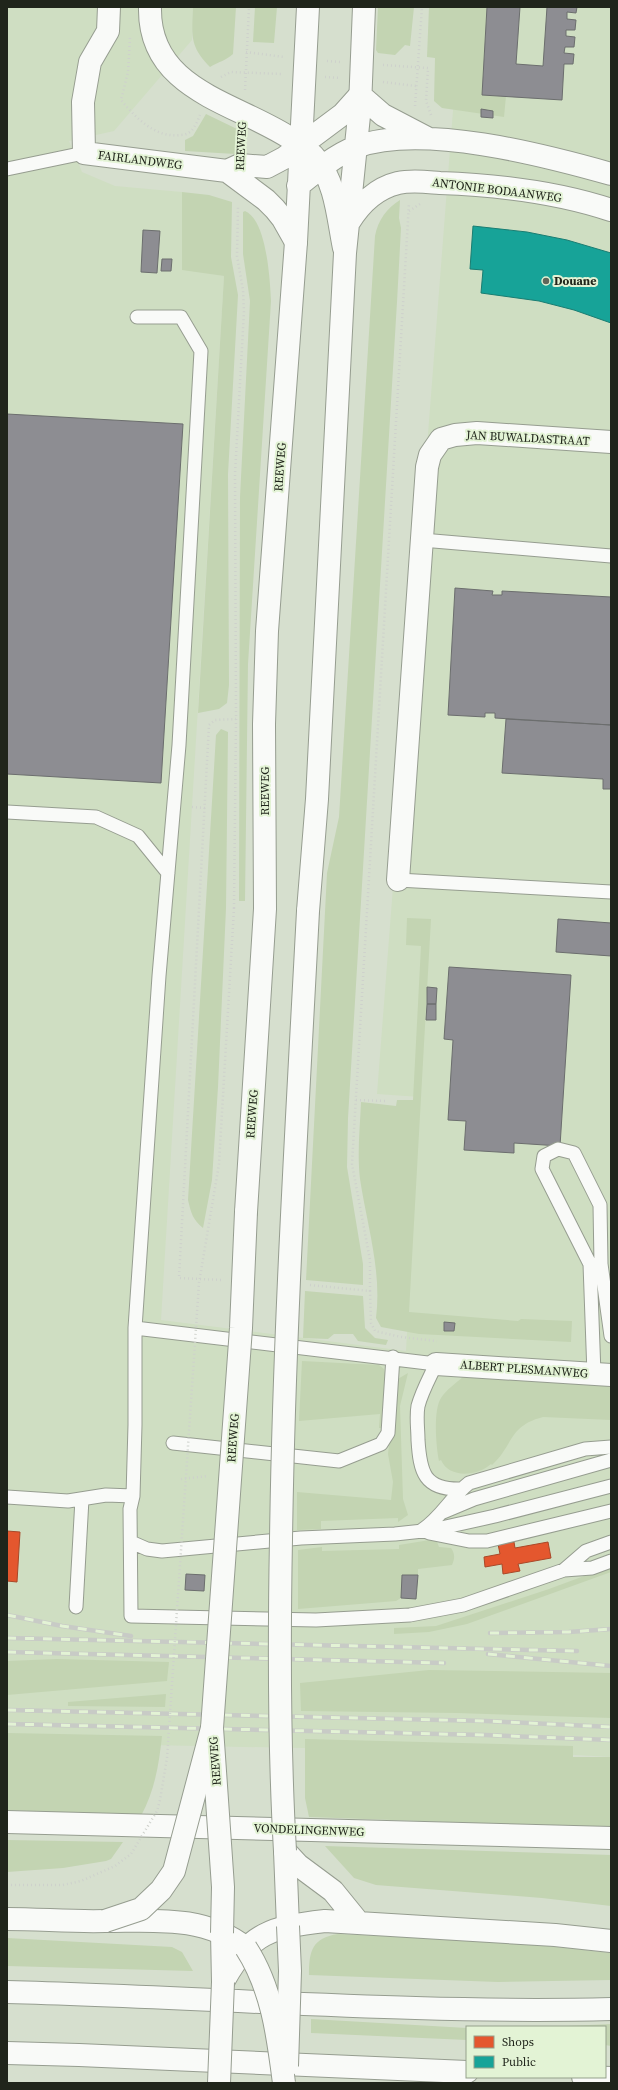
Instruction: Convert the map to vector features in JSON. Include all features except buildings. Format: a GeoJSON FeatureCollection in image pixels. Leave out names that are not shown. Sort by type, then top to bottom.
{"type":"FeatureCollection","features":[{"type":"Feature","properties":{"kind":"main road","name":"FAIRLANDWEG"},"geometry":{"type":"LineString","coordinates":[[109,7],[108,32],[90,62],[83,102],[84,154],[233,175]]}},
{"type":"Feature","properties":{"kind":"main road"},"geometry":{"type":"LineString","coordinates":[[150,7],[154,40],[161,56],[170,69],[192,86],[243,114],[268,125],[301,146],[316,158],[330,185],[335,201],[345,253]]}},
{"type":"Feature","properties":{"kind":"main road","name":"REEWEG"},"geometry":{"type":"LineString","coordinates":[[219,2083],[223,1887],[212,1728],[240,1336],[265,909],[264,724],[267,631],[296,242],[308,7]]}},
{"type":"Feature","properties":{"kind":"main road"},"geometry":{"type":"LineString","coordinates":[[286,2083],[290,1971],[281,1786],[280,1607],[287,1318],[308,912],[317,799],[345,253],[361,87],[364,7]]}},
{"type":"Feature","properties":{"kind":"main road"},"geometry":{"type":"LineString","coordinates":[[361,87],[378,112],[422,135],[517,151],[611,174]]}},
{"type":"Feature","properties":{"kind":"main road"},"geometry":{"type":"LineString","coordinates":[[296,242],[283,219],[275,209],[266,200],[233,175],[240,165],[267,167],[301,146],[343,114],[361,87]]}},
{"type":"Feature","properties":{"kind":"main road"},"geometry":{"type":"LineString","coordinates":[[268,125],[292,115],[303,105]]}},
{"type":"Feature","properties":{"kind":"main road"},"geometry":{"type":"LineString","coordinates":[[298,186],[322,167],[356,147],[422,135]]}},
{"type":"Feature","properties":{"kind":"main road","name":"ANTONIE BODAANWEG"},"geometry":{"type":"LineString","coordinates":[[349,222],[363,203],[374,195],[397,183],[410,181],[463,184],[519,190],[570,198],[611,210]]}},
{"type":"Feature","properties":{"kind":"main road","name":"JAN BUWALDASTRAAT"},"geometry":{"type":"LineString","coordinates":[[422,540],[427,467],[430,455],[441,439],[455,435],[478,433],[611,442]]}},
{"type":"Feature","properties":{"kind":"main road"},"geometry":{"type":"LineString","coordinates":[[398,880],[422,540]]}},
{"type":"Feature","properties":{"kind":"main road","name":"ALBERT PLESMANWEG"},"geometry":{"type":"LineString","coordinates":[[436,1364],[602,1374]]}},
{"type":"Feature","properties":{"kind":"main road"},"geometry":{"type":"LineString","coordinates":[[105,1922],[141,1908],[161,1890],[174,1872],[212,1728]]}},
{"type":"Feature","properties":{"kind":"main road","name":"VONDELINGENWEG"},"geometry":{"type":"LineString","coordinates":[[7,1822],[611,1838]]}},
{"type":"Feature","properties":{"kind":"main road"},"geometry":{"type":"LineString","coordinates":[[284,1851],[298,1865],[333,1891],[359,1923]]}},
{"type":"Feature","properties":{"kind":"main road"},"geometry":{"type":"LineString","coordinates":[[7,1919],[105,1922],[170,1921],[207,1927],[222,1933],[246,1948],[261,1975],[270,1999],[286,2083]]}},
{"type":"Feature","properties":{"kind":"main road"},"geometry":{"type":"LineString","coordinates":[[222,1982],[230,1968],[246,1948],[262,1935],[288,1926],[325,1921],[555,1935],[611,1941]]}},
{"type":"Feature","properties":{"kind":"main road"},"geometry":{"type":"LineString","coordinates":[[7,1992],[507,2010],[611,2009]]}},
{"type":"Feature","properties":{"kind":"main road"},"geometry":{"type":"LineString","coordinates":[[7,2053],[466,2072]]}},
{"type":"Feature","properties":{"kind":"lane"},"geometry":{"type":"LineString","coordinates":[[7,168],[84,154]]}},
{"type":"Feature","properties":{"kind":"lane"},"geometry":{"type":"LineString","coordinates":[[137,317],[181,317],[201,351],[179,745],[159,976],[135,1328],[133,1496],[130,1509],[131,1616],[316,1620],[410,1615],[463,1605],[564,1570],[592,1568],[611,1561]]}},
{"type":"Feature","properties":{"kind":"lane"},"geometry":{"type":"LineString","coordinates":[[422,540],[611,556]]}},
{"type":"Feature","properties":{"kind":"lane"},"geometry":{"type":"LineString","coordinates":[[7,812],[96,817],[138,836],[168,873]]}},
{"type":"Feature","properties":{"kind":"lane"},"geometry":{"type":"LineString","coordinates":[[398,880],[611,892]]}},
{"type":"Feature","properties":{"kind":"lane"},"geometry":{"type":"LineString","coordinates":[[602,1374],[590,1264],[542,1169],[544,1156],[558,1149],[574,1153],[600,1205],[601,1264],[611,1336]]}},
{"type":"Feature","properties":{"kind":"lane"},"geometry":{"type":"LineString","coordinates":[[135,1328],[313,1350],[393,1357],[436,1364],[418,1407],[417,1423],[421,1468],[424,1475],[440,1487],[461,1489]]}},
{"type":"Feature","properties":{"kind":"lane"},"geometry":{"type":"LineString","coordinates":[[173,1443],[339,1461],[381,1444],[388,1433],[393,1357]]}},
{"type":"Feature","properties":{"kind":"lane"},"geometry":{"type":"LineString","coordinates":[[420,1531],[431,1524],[461,1489],[474,1481],[542,1460],[585,1449],[611,1447]]}},
{"type":"Feature","properties":{"kind":"lane"},"geometry":{"type":"LineString","coordinates":[[441,1513],[474,1499],[611,1460]]}},
{"type":"Feature","properties":{"kind":"lane"},"geometry":{"type":"LineString","coordinates":[[131,1542],[147,1549],[162,1551],[301,1538],[420,1531],[475,1521],[611,1486]]}},
{"type":"Feature","properties":{"kind":"lane"},"geometry":{"type":"LineString","coordinates":[[7,1497],[68,1500],[106,1495],[133,1496]]}},
{"type":"Feature","properties":{"kind":"lane"},"geometry":{"type":"LineString","coordinates":[[76,1607],[82,1499]]}},
{"type":"Feature","properties":{"kind":"lane"},"geometry":{"type":"LineString","coordinates":[[420,1531],[469,1541],[487,1541],[611,1511]]}},
{"type":"Feature","properties":{"kind":"lane"},"geometry":{"type":"LineString","coordinates":[[564,1570],[586,1551],[611,1542]]}},
{"type":"Feature","properties":{"kind":"path","name":"REEWEG"},"geometry":{"type":"LineString","coordinates":[[243,114],[249,7]]}},
{"type":"Feature","properties":{"kind":"path"},"geometry":{"type":"LineString","coordinates":[[422,7],[416,86],[422,135]]}},
{"type":"Feature","properties":{"kind":"path"},"geometry":{"type":"LineString","coordinates":[[245,71],[305,76],[361,87],[416,86]]}},
{"type":"Feature","properties":{"kind":"path","name":"REEWEG"},"geometry":{"type":"LineString","coordinates":[[7,1885],[63,1885],[97,1875],[115,1866],[131,1854],[157,1811],[167,1758],[199,1283],[219,1164],[234,908],[236,719],[235,474],[244,311],[243,290],[237,256],[237,219],[233,175]]}},
{"type":"Feature","properties":{"kind":"path"},"geometry":{"type":"LineString","coordinates":[[401,1337],[375,1331],[371,1323],[370,1260],[352,1164],[410,181]]}},
{"type":"Feature","properties":{"kind":"path"},"geometry":{"type":"LineString","coordinates":[[226,1281],[179,1278],[209,725],[215,720],[236,719]]}},
{"type":"Feature","properties":{"kind":"path"},"geometry":{"type":"LineString","coordinates":[[192,807],[205,808]]}},
{"type":"Feature","properties":{"kind":"path"},"geometry":{"type":"LineString","coordinates":[[356,1100],[386,1101]]}},
{"type":"Feature","properties":{"kind":"path"},"geometry":{"type":"LineString","coordinates":[[305,1285],[370,1291]]}},
{"type":"Feature","properties":{"kind":"shaded area"},"geometry":{"type":"Polygon","coordinates":[[[7,7],[193,7],[192,40],[114,131],[69,141],[82,172],[115,186],[182,192],[182,269],[224,276],[161,1320],[406,1351],[420,1097],[377,1094],[461,7],[611,7],[611,1757],[541,1753],[7,1742],[7,7]]]}},
{"type":"Feature","properties":{"kind":"shaded area"},"geometry":{"type":"Polygon","coordinates":[[[193,7],[236,7],[233,54],[210,67],[198,53],[193,40],[193,7]]]}},
{"type":"Feature","properties":{"kind":"shaded area"},"geometry":{"type":"Polygon","coordinates":[[[255,7],[277,7],[274,43],[253,42],[255,7]]]}},
{"type":"Feature","properties":{"kind":"shaded area"},"geometry":{"type":"Polygon","coordinates":[[[378,7],[414,7],[410,46],[405,45],[395,55],[378,53],[376,50],[378,7]]]}},
{"type":"Feature","properties":{"kind":"shaded area"},"geometry":{"type":"Polygon","coordinates":[[[429,7],[487,7],[482,95],[506,96],[504,117],[442,108],[434,101],[435,58],[427,57],[429,7]]]}},
{"type":"Feature","properties":{"kind":"shaded area"},"geometry":{"type":"Polygon","coordinates":[[[206,114],[237,129],[235,154],[185,151],[185,140],[193,136],[206,114]]]}},
{"type":"Feature","properties":{"kind":"shaded area"},"geometry":{"type":"Polygon","coordinates":[[[182,192],[209,195],[232,202],[231,257],[238,295],[228,474],[229,685],[227,703],[219,709],[198,713],[224,276],[182,270],[182,192]]]}},
{"type":"Feature","properties":{"kind":"shaded area"},"geometry":{"type":"Polygon","coordinates":[[[400,200],[399,218],[401,228],[397,302],[348,1118],[347,1167],[363,1264],[363,1285],[306,1280],[327,873],[339,817],[375,236],[378,225],[384,215],[400,200]]]}},
{"type":"Feature","properties":{"kind":"shaded area"},"geometry":{"type":"Polygon","coordinates":[[[245,211],[252,217],[258,226],[263,238],[270,280],[271,301],[248,664],[245,901],[239,901],[240,497],[250,301],[243,254],[243,212],[245,211]]]}},
{"type":"Feature","properties":{"kind":"shaded area"},"geometry":{"type":"Polygon","coordinates":[[[221,729],[228,732],[226,908],[218,1087],[212,1180],[203,1228],[193,1216],[188,1200],[216,735],[221,729]]]}},
{"type":"Feature","properties":{"kind":"shaded area"},"geometry":{"type":"Polygon","coordinates":[[[407,918],[431,919],[409,1312],[518,1321],[521,1319],[572,1321],[571,1342],[419,1334],[381,1327],[376,1318],[377,1283],[375,1265],[359,1169],[361,1102],[396,1106],[397,1100],[413,1100],[421,946],[406,945],[407,918]]]}},
{"type":"Feature","properties":{"kind":"shaded area"},"geometry":{"type":"Polygon","coordinates":[[[305,1291],[363,1296],[365,1328],[375,1338],[388,1340],[386,1345],[358,1341],[353,1334],[334,1334],[328,1339],[303,1338],[305,1291]]]}},
{"type":"Feature","properties":{"kind":"shaded area"},"geometry":{"type":"Polygon","coordinates":[[[302,1361],[379,1365],[384,1369],[382,1428],[379,1428],[380,1414],[299,1421],[302,1361]]]}},
{"type":"Feature","properties":{"kind":"shaded area"},"geometry":{"type":"Polygon","coordinates":[[[408,1373],[400,1406],[403,1499],[408,1515],[398,1522],[398,1518],[321,1521],[321,1529],[297,1530],[297,1492],[391,1500],[393,1482],[388,1454],[396,1380],[408,1373]]]}},
{"type":"Feature","properties":{"kind":"shaded area"},"geometry":{"type":"Polygon","coordinates":[[[464,1376],[611,1385],[611,1420],[543,1417],[523,1425],[517,1431],[499,1458],[492,1465],[491,1464],[472,1473],[457,1473],[445,1466],[441,1460],[439,1461],[436,1438],[436,1420],[438,1404],[441,1398],[448,1389],[464,1376]]]}},
{"type":"Feature","properties":{"kind":"shaded area"},"geometry":{"type":"Polygon","coordinates":[[[436,1539],[439,1547],[451,1548],[454,1556],[452,1565],[418,1569],[418,1575],[402,1575],[401,1598],[396,1601],[298,1609],[298,1550],[322,1547],[322,1551],[399,1549],[399,1545],[436,1539]]]}},
{"type":"Feature","properties":{"kind":"shaded area"},"geometry":{"type":"Polygon","coordinates":[[[611,1566],[611,1572],[467,1624],[429,1632],[394,1634],[394,1628],[436,1626],[549,1589],[611,1566]]]}},
{"type":"Feature","properties":{"kind":"shaded area"},"geometry":{"type":"Polygon","coordinates":[[[57,1659],[169,1662],[167,1681],[7,1695],[7,1661],[57,1659]]]}},
{"type":"Feature","properties":{"kind":"shaded area"},"geometry":{"type":"Polygon","coordinates":[[[429,1670],[611,1673],[611,1718],[457,1713],[301,1711],[300,1683],[429,1670]]]}},
{"type":"Feature","properties":{"kind":"shaded area"},"geometry":{"type":"Polygon","coordinates":[[[166,1694],[165,1707],[68,1706],[68,1702],[166,1694]]]}},
{"type":"Feature","properties":{"kind":"shaded area"},"geometry":{"type":"Polygon","coordinates":[[[7,1733],[162,1736],[156,1777],[150,1796],[141,1816],[7,1810],[7,1733]]]}},
{"type":"Feature","properties":{"kind":"shaded area"},"geometry":{"type":"Polygon","coordinates":[[[305,1739],[573,1746],[573,1757],[611,1757],[611,1828],[309,1817],[305,1798],[305,1739]]]}},
{"type":"Feature","properties":{"kind":"shaded area"},"geometry":{"type":"Polygon","coordinates":[[[7,1840],[123,1842],[111,1859],[106,1861],[63,1868],[7,1872],[7,1840]]]}},
{"type":"Feature","properties":{"kind":"shaded area"},"geometry":{"type":"Polygon","coordinates":[[[325,1846],[611,1855],[611,1906],[542,1898],[376,1885],[354,1878],[325,1846]]]}},
{"type":"Feature","properties":{"kind":"shaded area"},"geometry":{"type":"Polygon","coordinates":[[[338,1934],[512,1942],[611,1953],[611,1980],[498,1982],[309,1975],[311,1953],[317,1942],[329,1936],[338,1934]]]}},
{"type":"Feature","properties":{"kind":"shaded area"},"geometry":{"type":"Polygon","coordinates":[[[7,1938],[172,1947],[182,1952],[193,1971],[7,1966],[7,1938]]]}},
{"type":"Feature","properties":{"kind":"shaded area"},"geometry":{"type":"Polygon","coordinates":[[[311,2019],[466,2028],[466,2040],[311,2033],[311,2019]]]}},
{"type":"Feature","properties":{"kind":"shaded area"},"geometry":{"type":"Polygon","coordinates":[[[611,2024],[611,2046],[606,2045],[606,2026],[567,2026],[611,2024]]]}},
{"type":"Feature","properties":{"kind":"railway"},"geometry":{"type":"LineString","coordinates":[[7,1615],[62,1626],[131,1636]]}},
{"type":"Feature","properties":{"kind":"railway"},"geometry":{"type":"LineString","coordinates":[[490,1633],[569,1632],[611,1629]]}},
{"type":"Feature","properties":{"kind":"railway"},"geometry":{"type":"LineString","coordinates":[[7,1638],[577,1651]]}},
{"type":"Feature","properties":{"kind":"railway"},"geometry":{"type":"LineString","coordinates":[[7,1652],[444,1663]]}},
{"type":"Feature","properties":{"kind":"railway"},"geometry":{"type":"LineString","coordinates":[[488,1654],[611,1666]]}},
{"type":"Feature","properties":{"kind":"railway"},"geometry":{"type":"LineString","coordinates":[[7,1710],[486,1721],[611,1727]]}},
{"type":"Feature","properties":{"kind":"railway"},"geometry":{"type":"LineString","coordinates":[[7,1724],[485,1735],[611,1740]]}},
{"type":"Feature","properties":{"kind":"place","name":"Douane"},"geometry":{"type":"Point","coordinates":[546,281]}}]}
